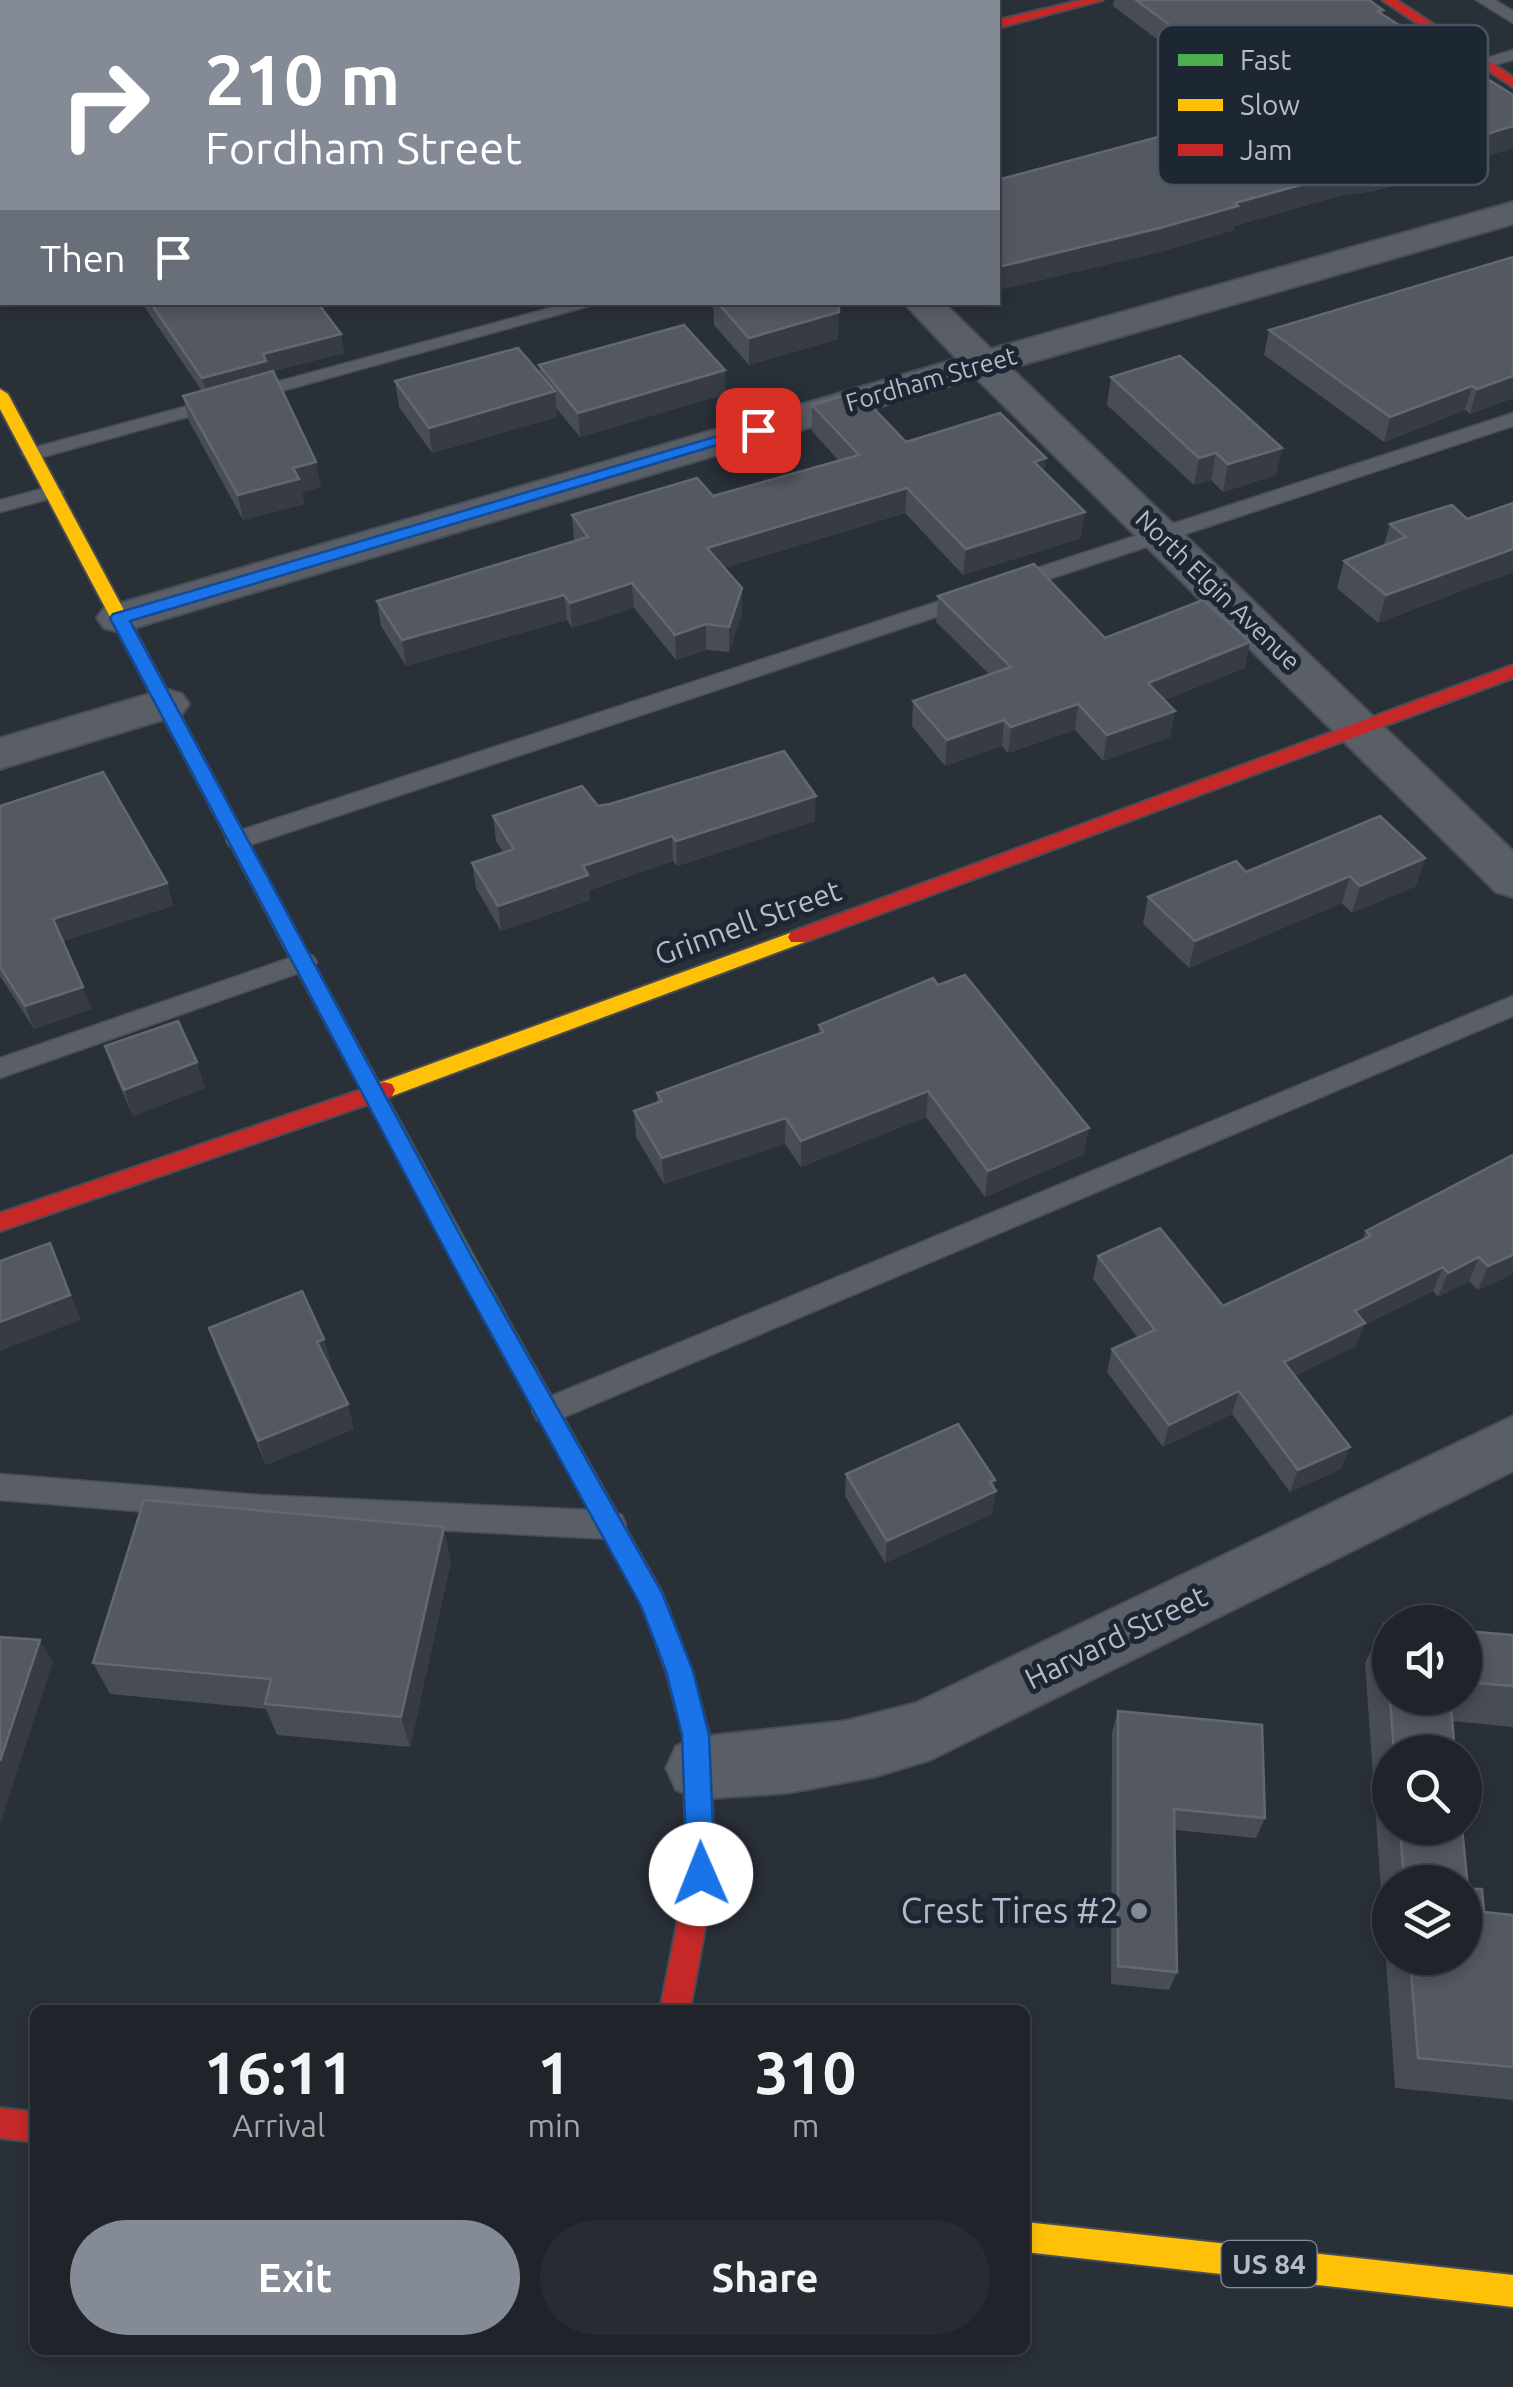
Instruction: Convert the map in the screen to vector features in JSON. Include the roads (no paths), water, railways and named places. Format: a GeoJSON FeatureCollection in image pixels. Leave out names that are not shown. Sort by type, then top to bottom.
{"type":"FeatureCollection","features":[{"type":"Feature","properties":{"kind":"main road"},"geometry":{"type":"LineString","coordinates":[[1000,24],[1098,0]]}},
{"type":"Feature","properties":{"kind":"main road"},"geometry":{"type":"LineString","coordinates":[[1388,0],[1425,25]]}},
{"type":"Feature","properties":{"kind":"main road"},"geometry":{"type":"LineString","coordinates":[[1488,67],[1513,83]]}},
{"type":"Feature","properties":{"kind":"main road"},"geometry":{"type":"LineString","coordinates":[[0,394],[374,1094],[653,1602],[679,1671],[696,1735],[699,1768],[701,1874],[676,2005]]}},
{"type":"Feature","properties":{"kind":"main road","name":"Grinnell Street"},"geometry":{"type":"LineString","coordinates":[[0,1222],[374,1094],[1513,671]]}},
{"type":"Feature","properties":{"kind":"main road"},"geometry":{"type":"LineString","coordinates":[[0,2123],[30,2126]]}},
{"type":"Feature","properties":{"kind":"main road","name":"US 84"},"geometry":{"type":"LineString","coordinates":[[1030,2238],[1513,2291]]}},
{"type":"Feature","properties":{"kind":"street","name":"Fordham Street"},"geometry":{"type":"LineString","coordinates":[[120,618],[984,363],[1513,214]]}},
{"type":"Feature","properties":{"kind":"street","name":"North Elgin Avenue"},"geometry":{"type":"LineString","coordinates":[[924,305],[1513,880]]}},
{"type":"Feature","properties":{"kind":"street"},"geometry":{"type":"LineString","coordinates":[[0,754],[166,704]]}},
{"type":"Feature","properties":{"kind":"street","name":"Harvard Street"},"geometry":{"type":"LineString","coordinates":[[699,1768],[779,1765],[882,1746],[930,1729],[1513,1442]]}},
{"type":"Feature","properties":{"kind":"lane"},"geometry":{"type":"LineString","coordinates":[[1484,0],[1513,18]]}},
{"type":"Feature","properties":{"kind":"lane"},"geometry":{"type":"LineString","coordinates":[[1488,61],[1513,55]]}},
{"type":"Feature","properties":{"kind":"lane"},"geometry":{"type":"LineString","coordinates":[[32,454],[583,305]]}},
{"type":"Feature","properties":{"kind":"lane"},"geometry":{"type":"LineString","coordinates":[[238,840],[1513,418]]}},
{"type":"Feature","properties":{"kind":"lane"},"geometry":{"type":"LineString","coordinates":[[0,506],[52,492]]}},
{"type":"Feature","properties":{"kind":"lane"},"geometry":{"type":"LineString","coordinates":[[0,1068],[304,962]]}},
{"type":"Feature","properties":{"kind":"lane"},"geometry":{"type":"LineString","coordinates":[[546,1411],[1513,1005]]}},
{"type":"Feature","properties":{"kind":"lane"},"geometry":{"type":"LineString","coordinates":[[0,1486],[259,1508],[611,1525]]}},
{"type":"Feature","properties":{"kind":"place","name":"Crest Tires #2"},"geometry":{"type":"Point","coordinates":[1139,1911]}}]}
